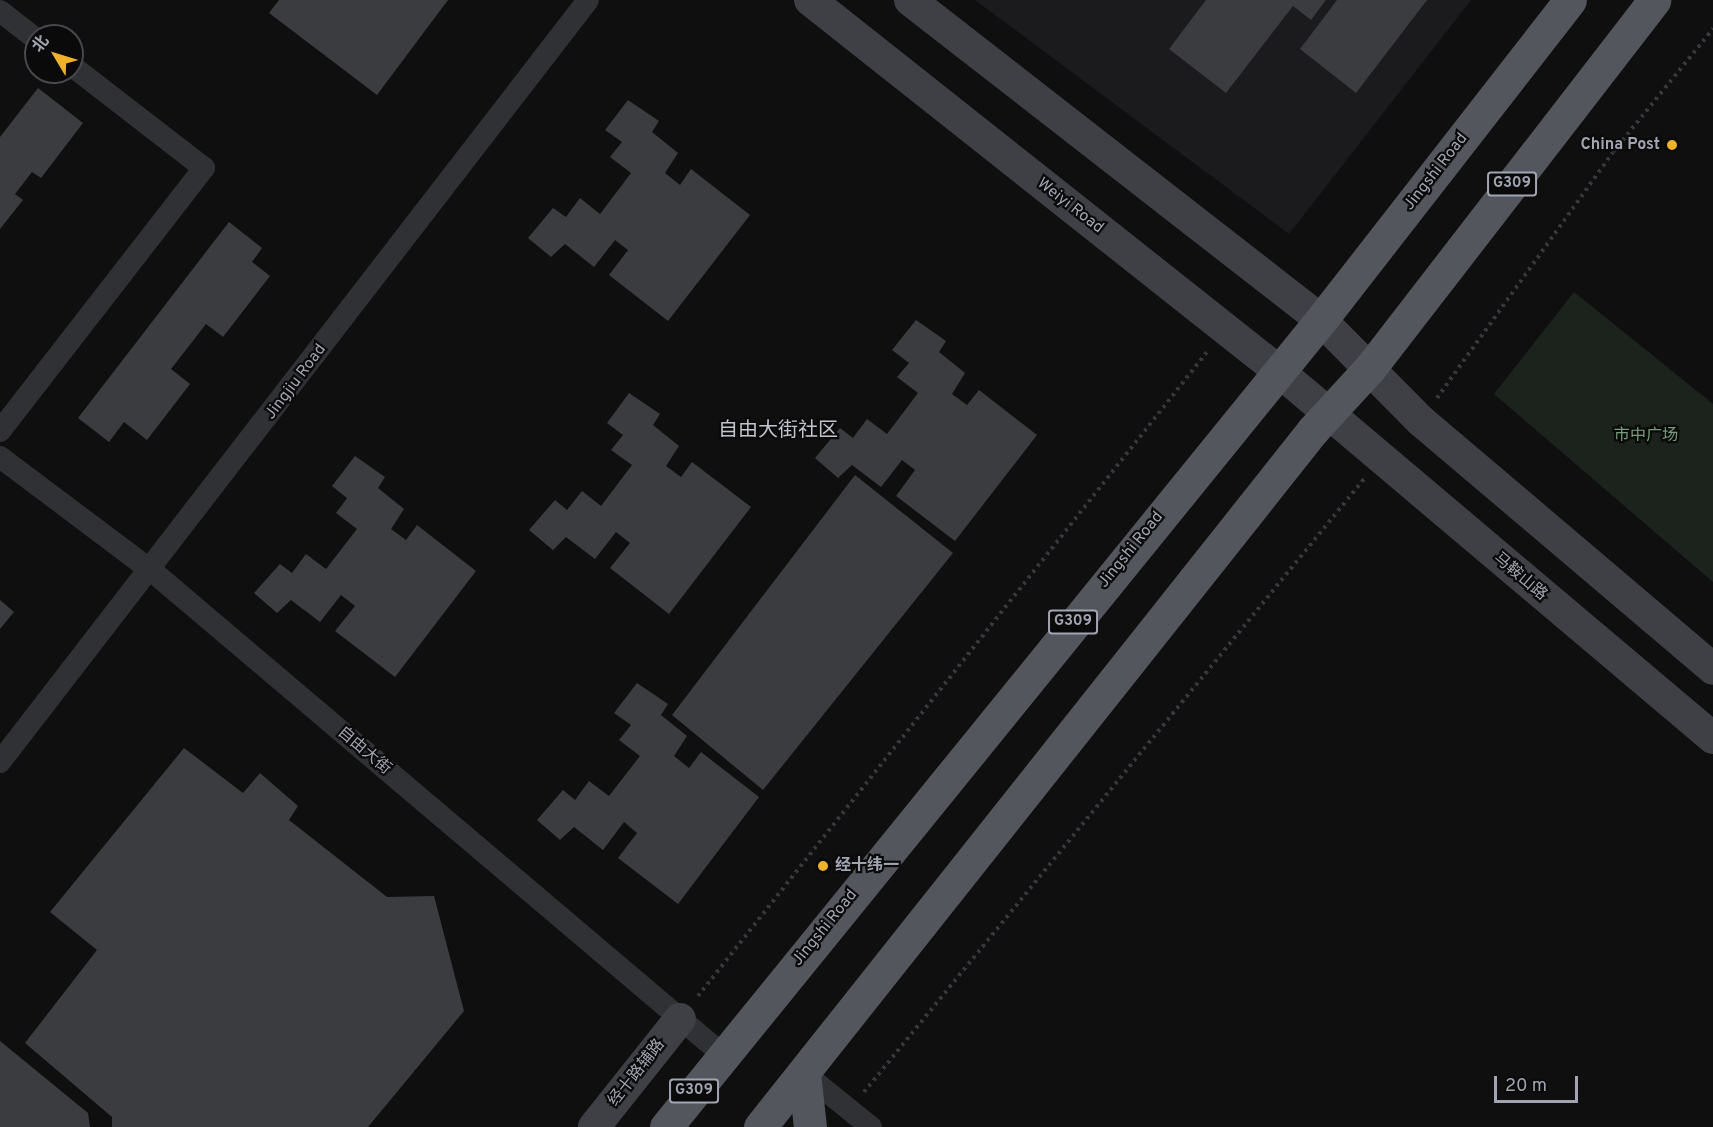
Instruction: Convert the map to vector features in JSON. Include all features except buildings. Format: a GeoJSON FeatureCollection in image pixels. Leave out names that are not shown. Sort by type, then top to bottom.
{"type":"FeatureCollection","features":[{"type":"Feature","properties":{"kind":"highway","name":"Jingshi Road"},"geometry":{"type":"LineString","coordinates":[[666,1127],[722,1054],[1276,369],[1321,320],[1570,0]]}},
{"type":"Feature","properties":{"kind":"highway","name":"G309"},"geometry":{"type":"LineString","coordinates":[[760,1127],[1327,416],[1370,368],[1654,0]]}},
{"type":"Feature","properties":{"kind":"highway"},"geometry":{"type":"LineString","coordinates":[[804,1073],[810,1127]]}},
{"type":"Feature","properties":{"kind":"main road","name":"Weiyi Road"},"geometry":{"type":"LineString","coordinates":[[810,0],[1224,327],[1276,369],[1327,416]]}},
{"type":"Feature","properties":{"kind":"main road"},"geometry":{"type":"LineString","coordinates":[[910,0],[1321,320],[1421,421],[1713,669]]}},
{"type":"Feature","properties":{"kind":"main road","name":"马鞍山路"},"geometry":{"type":"LineString","coordinates":[[1327,416],[1713,738]]}},
{"type":"Feature","properties":{"kind":"main road","name":"经十路辅路"},"geometry":{"type":"LineString","coordinates":[[594,1127],[680,1019]]}},
{"type":"Feature","properties":{"kind":"street","name":"Jingjiu Road"},"geometry":{"type":"LineString","coordinates":[[0,762],[152,571],[588,0]]}},
{"type":"Feature","properties":{"kind":"street"},"geometry":{"type":"LineString","coordinates":[[0,11],[24,30]]}},
{"type":"Feature","properties":{"kind":"street"},"geometry":{"type":"LineString","coordinates":[[0,431],[204,168],[84,75]]}},
{"type":"Feature","properties":{"kind":"street","name":"自由大街"},"geometry":{"type":"LineString","coordinates":[[0,457],[152,571],[722,1054]]}},
{"type":"Feature","properties":{"kind":"street"},"geometry":{"type":"LineString","coordinates":[[804,1073],[871,1127]]}},
{"type":"Feature","properties":{"kind":"path"},"geometry":{"type":"LineString","coordinates":[[1421,421],[1613,152],[1713,29]]}},
{"type":"Feature","properties":{"kind":"path"},"geometry":{"type":"LineString","coordinates":[[680,1019],[1224,327]]}},
{"type":"Feature","properties":{"kind":"path"},"geometry":{"type":"LineString","coordinates":[[849,1110],[1379,460]]}},
{"type":"Feature","properties":{"kind":"shaded area"},"geometry":{"type":"Polygon","coordinates":[[[975,0],[1471,0],[1289,234],[975,0]]]}},
{"type":"Feature","properties":{"kind":"green space","name":"市中广场"},"geometry":{"type":"Polygon","coordinates":[[[1574,292],[1713,404],[1713,582],[1494,394],[1574,292]]]}},
{"type":"Feature","properties":{"kind":"place","name":"China Post"},"geometry":{"type":"Point","coordinates":[1672,145]}},
{"type":"Feature","properties":{"kind":"place","name":"经十纬一"},"geometry":{"type":"Point","coordinates":[823,866]}},
{"type":"Feature","properties":{"kind":"district","name":"自由大街社区"},"geometry":{"type":"Point","coordinates":[778,431]}}]}
